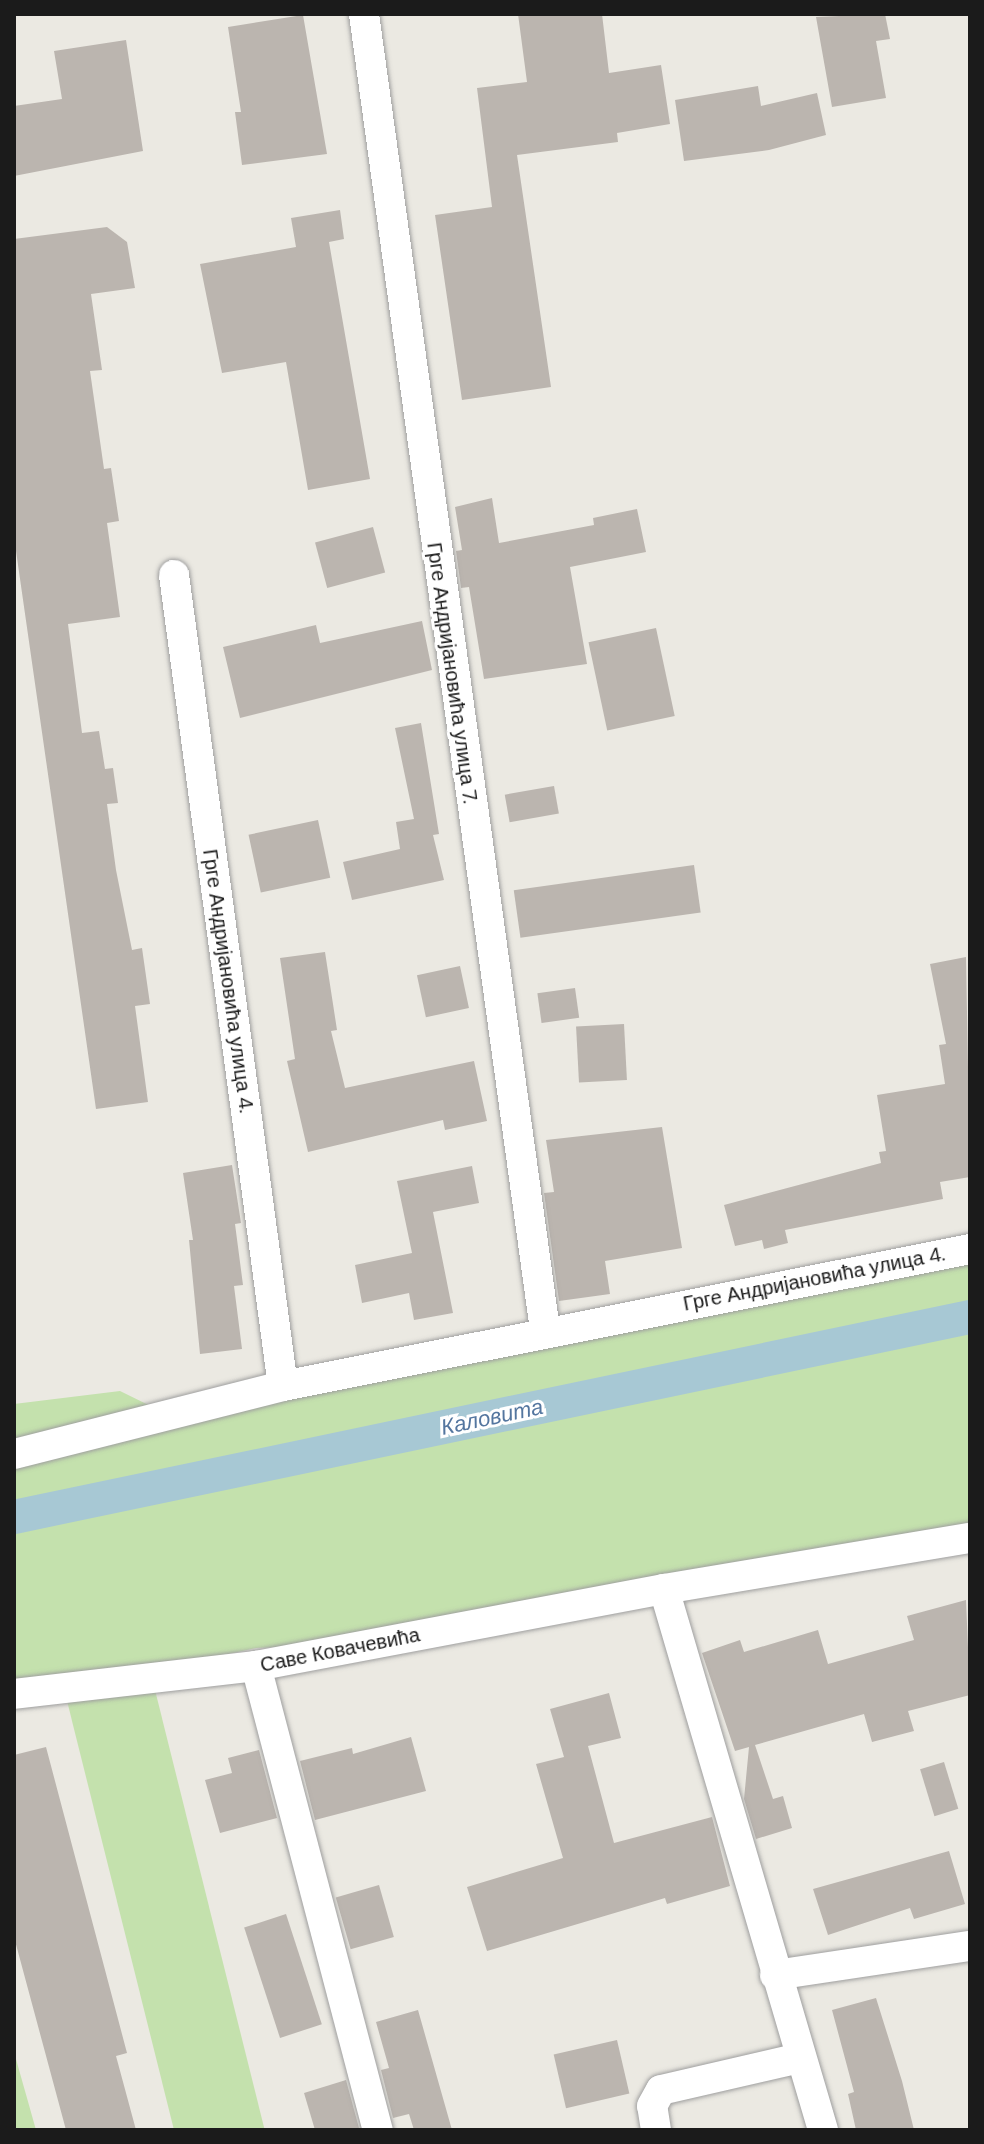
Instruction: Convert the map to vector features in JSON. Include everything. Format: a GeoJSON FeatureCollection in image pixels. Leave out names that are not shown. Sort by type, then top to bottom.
{"type":"FeatureCollection","features":[{"type":"Feature","properties":{"kind":"street","name":"Грге Андријановића улица 7."},"geometry":{"type":"LineString","coordinates":[[364,14],[545,1330]]}},
{"type":"Feature","properties":{"kind":"street","name":"Грге Андријановића улица 4."},"geometry":{"type":"LineString","coordinates":[[174,575],[283,1386]]}},
{"type":"Feature","properties":{"kind":"street","name":"Грге Андријановића улица 4."},"geometry":{"type":"LineString","coordinates":[[14,1454],[283,1386],[545,1330],[970,1249]]}},
{"type":"Feature","properties":{"kind":"street","name":"Саве Ковачевића"},"geometry":{"type":"LineString","coordinates":[[14,1694],[256,1666],[664,1589],[970,1538]]}},
{"type":"Feature","properties":{"kind":"street"},"geometry":{"type":"LineString","coordinates":[[664,1589],[823,2130]]}},
{"type":"Feature","properties":{"kind":"street"},"geometry":{"type":"LineString","coordinates":[[256,1666],[378,2130]]}},
{"type":"Feature","properties":{"kind":"street"},"geometry":{"type":"LineString","coordinates":[[775,1975],[970,1946]]}},
{"type":"Feature","properties":{"kind":"street"},"geometry":{"type":"LineString","coordinates":[[656,2130],[652,2106],[661,2090],[800,2058]]}},
{"type":"Feature","properties":{"kind":"green space"},"geometry":{"type":"Polygon","coordinates":[[[970,1249],[970,1538],[379,1643],[256,1648],[173,1666],[14,1680],[14,1404],[120,1391],[173,1417],[970,1249]]]}},
{"type":"Feature","properties":{"kind":"green space"},"geometry":{"type":"Polygon","coordinates":[[[152,1678],[265,2130],[174,2130],[67,1699],[152,1678]]]}},
{"type":"Feature","properties":{"kind":"green space"},"geometry":{"type":"Polygon","coordinates":[[[14,2052],[36,2130],[14,2130],[14,2052]]]}},
{"type":"Feature","properties":{"kind":"building"},"geometry":{"type":"Polygon","coordinates":[[[518,14],[602,14],[609,73],[661,65],[670,124],[617,133],[618,142],[517,155],[551,387],[462,400],[435,215],[492,207],[477,88],[527,82],[518,14]]]}},
{"type":"Feature","properties":{"kind":"building"},"geometry":{"type":"Polygon","coordinates":[[[885,14],[890,39],[876,41],[886,98],[832,107],[816,17],[885,14]]]}},
{"type":"Feature","properties":{"kind":"building"},"geometry":{"type":"Polygon","coordinates":[[[303,15],[327,154],[242,165],[235,112],[241,112],[228,27],[303,15]]]}},
{"type":"Feature","properties":{"kind":"building"},"geometry":{"type":"Polygon","coordinates":[[[126,40],[143,151],[14,176],[14,106],[62,99],[54,51],[126,40]]]}},
{"type":"Feature","properties":{"kind":"building"},"geometry":{"type":"Polygon","coordinates":[[[758,86],[761,106],[817,93],[826,135],[769,150],[684,161],[675,100],[758,86]]]}},
{"type":"Feature","properties":{"kind":"building"},"geometry":{"type":"Polygon","coordinates":[[[340,210],[344,239],[329,242],[370,479],[308,490],[286,362],[222,373],[200,264],[296,247],[291,218],[340,210]]]}},
{"type":"Feature","properties":{"kind":"building"},"geometry":{"type":"Polygon","coordinates":[[[107,227],[127,242],[135,288],[91,294],[102,370],[90,371],[104,469],[111,468],[119,521],[107,523],[120,617],[68,624],[82,733],[99,731],[105,769],[113,768],[118,803],[107,804],[116,870],[132,950],[142,948],[150,1004],[135,1006],[148,1102],[96,1109],[14,537],[14,239],[107,227]]]}},
{"type":"Feature","properties":{"kind":"building"},"geometry":{"type":"Polygon","coordinates":[[[492,498],[499,543],[594,525],[593,518],[637,509],[646,552],[570,567],[587,664],[484,679],[469,587],[461,588],[456,551],[462,550],[455,507],[492,498]]]}},
{"type":"Feature","properties":{"kind":"building"},"geometry":{"type":"Polygon","coordinates":[[[373,527],[385,572],[327,588],[315,543],[373,527]]]}},
{"type":"Feature","properties":{"kind":"building"},"geometry":{"type":"Polygon","coordinates":[[[422,621],[432,670],[240,718],[223,647],[316,625],[320,643],[422,621]]]}},
{"type":"Feature","properties":{"kind":"building"},"geometry":{"type":"Polygon","coordinates":[[[656,628],[675,716],[607,730],[589,642],[656,628]]]}},
{"type":"Feature","properties":{"kind":"building"},"geometry":{"type":"Polygon","coordinates":[[[421,723],[439,834],[433,835],[444,880],[352,900],[343,862],[400,849],[396,822],[414,819],[395,728],[421,723]]]}},
{"type":"Feature","properties":{"kind":"building"},"geometry":{"type":"Polygon","coordinates":[[[554,786],[559,814],[510,822],[505,795],[554,786]]]}},
{"type":"Feature","properties":{"kind":"building"},"geometry":{"type":"Polygon","coordinates":[[[318,820],[330,878],[261,892],[249,835],[318,820]]]}},
{"type":"Feature","properties":{"kind":"building"},"geometry":{"type":"Polygon","coordinates":[[[694,865],[701,913],[520,938],[514,890],[694,865]]]}},
{"type":"Feature","properties":{"kind":"building"},"geometry":{"type":"Polygon","coordinates":[[[325,952],[337,1030],[331,1031],[345,1088],[474,1061],[487,1121],[445,1130],[443,1120],[308,1152],[287,1061],[295,1059],[280,958],[325,952]]]}},
{"type":"Feature","properties":{"kind":"building"},"geometry":{"type":"Polygon","coordinates":[[[966,957],[970,1177],[940,1182],[943,1199],[785,1230],[788,1243],[764,1249],[762,1240],[735,1246],[724,1205],[881,1163],[879,1152],[886,1151],[877,1095],[945,1084],[939,1045],[946,1044],[930,964],[966,957]]]}},
{"type":"Feature","properties":{"kind":"building"},"geometry":{"type":"Polygon","coordinates":[[[460,966],[469,1008],[426,1017],[417,975],[460,966]]]}},
{"type":"Feature","properties":{"kind":"building"},"geometry":{"type":"Polygon","coordinates":[[[575,988],[579,1018],[542,1023],[537,993],[575,988]]]}},
{"type":"Feature","properties":{"kind":"building"},"geometry":{"type":"Polygon","coordinates":[[[624,1024],[627,1080],[579,1082],[576,1027],[624,1024]]]}},
{"type":"Feature","properties":{"kind":"building"},"geometry":{"type":"Polygon","coordinates":[[[662,1127],[682,1248],[605,1261],[610,1294],[559,1301],[544,1193],[554,1192],[546,1140],[662,1127]]]}},
{"type":"Feature","properties":{"kind":"building"},"geometry":{"type":"Polygon","coordinates":[[[232,1165],[241,1223],[235,1224],[243,1285],[234,1286],[242,1349],[200,1354],[189,1240],[193,1240],[183,1173],[232,1165]]]}},
{"type":"Feature","properties":{"kind":"building"},"geometry":{"type":"Polygon","coordinates":[[[472,1166],[479,1203],[433,1212],[453,1313],[414,1320],[409,1293],[362,1303],[355,1265],[412,1253],[397,1181],[472,1166]]]}},
{"type":"Feature","properties":{"kind":"building"},"geometry":{"type":"Polygon","coordinates":[[[966,1600],[970,1695],[908,1711],[914,1731],[872,1742],[864,1714],[755,1745],[773,1799],[783,1796],[792,1828],[756,1839],[744,1799],[749,1747],[735,1751],[702,1653],[740,1640],[744,1652],[818,1630],[828,1664],[914,1640],[907,1616],[966,1600]]]}},
{"type":"Feature","properties":{"kind":"building"},"geometry":{"type":"Polygon","coordinates":[[[609,1693],[621,1738],[588,1746],[614,1843],[712,1817],[730,1886],[667,1904],[665,1898],[487,1951],[467,1887],[563,1858],[536,1764],[564,1757],[550,1709],[609,1693]]]}},
{"type":"Feature","properties":{"kind":"building"},"geometry":{"type":"Polygon","coordinates":[[[411,1737],[426,1791],[315,1820],[300,1761],[352,1748],[353,1754],[411,1737]]]}},
{"type":"Feature","properties":{"kind":"building"},"geometry":{"type":"Polygon","coordinates":[[[46,1747],[127,2053],[116,2056],[136,2130],[66,2130],[14,1937],[14,1755],[46,1747]]]}},
{"type":"Feature","properties":{"kind":"building"},"geometry":{"type":"Polygon","coordinates":[[[259,1750],[277,1818],[220,1833],[205,1780],[232,1773],[228,1758],[259,1750]]]}},
{"type":"Feature","properties":{"kind":"building"},"geometry":{"type":"Polygon","coordinates":[[[944,1762],[958,1809],[934,1816],[920,1769],[944,1762]]]}},
{"type":"Feature","properties":{"kind":"building"},"geometry":{"type":"Polygon","coordinates":[[[949,1851],[965,1904],[914,1919],[910,1908],[828,1935],[813,1889],[949,1851]]]}},
{"type":"Feature","properties":{"kind":"building"},"geometry":{"type":"Polygon","coordinates":[[[379,1885],[394,1937],[351,1949],[336,1897],[379,1885]]]}},
{"type":"Feature","properties":{"kind":"building"},"geometry":{"type":"Polygon","coordinates":[[[286,1914],[322,2024],[280,2038],[244,1928],[286,1914]]]}},
{"type":"Feature","properties":{"kind":"building"},"geometry":{"type":"Polygon","coordinates":[[[876,1998],[914,2130],[856,2130],[848,2094],[854,2092],[832,2010],[876,1998]]]}},
{"type":"Feature","properties":{"kind":"building"},"geometry":{"type":"Polygon","coordinates":[[[418,2010],[452,2130],[414,2130],[409,2114],[393,2118],[381,2070],[389,2068],[376,2022],[418,2010]]]}},
{"type":"Feature","properties":{"kind":"building"},"geometry":{"type":"Polygon","coordinates":[[[617,2040],[629,2094],[566,2108],[554,2055],[617,2040]]]}},
{"type":"Feature","properties":{"kind":"building"},"geometry":{"type":"Polygon","coordinates":[[[346,2080],[359,2128],[315,2130],[304,2093],[346,2080]]]}},
{"type":"Feature","properties":{"kind":"waterway","name":"Каловита"},"geometry":{"type":"LineString","coordinates":[[14,1517],[970,1317]]}}]}
